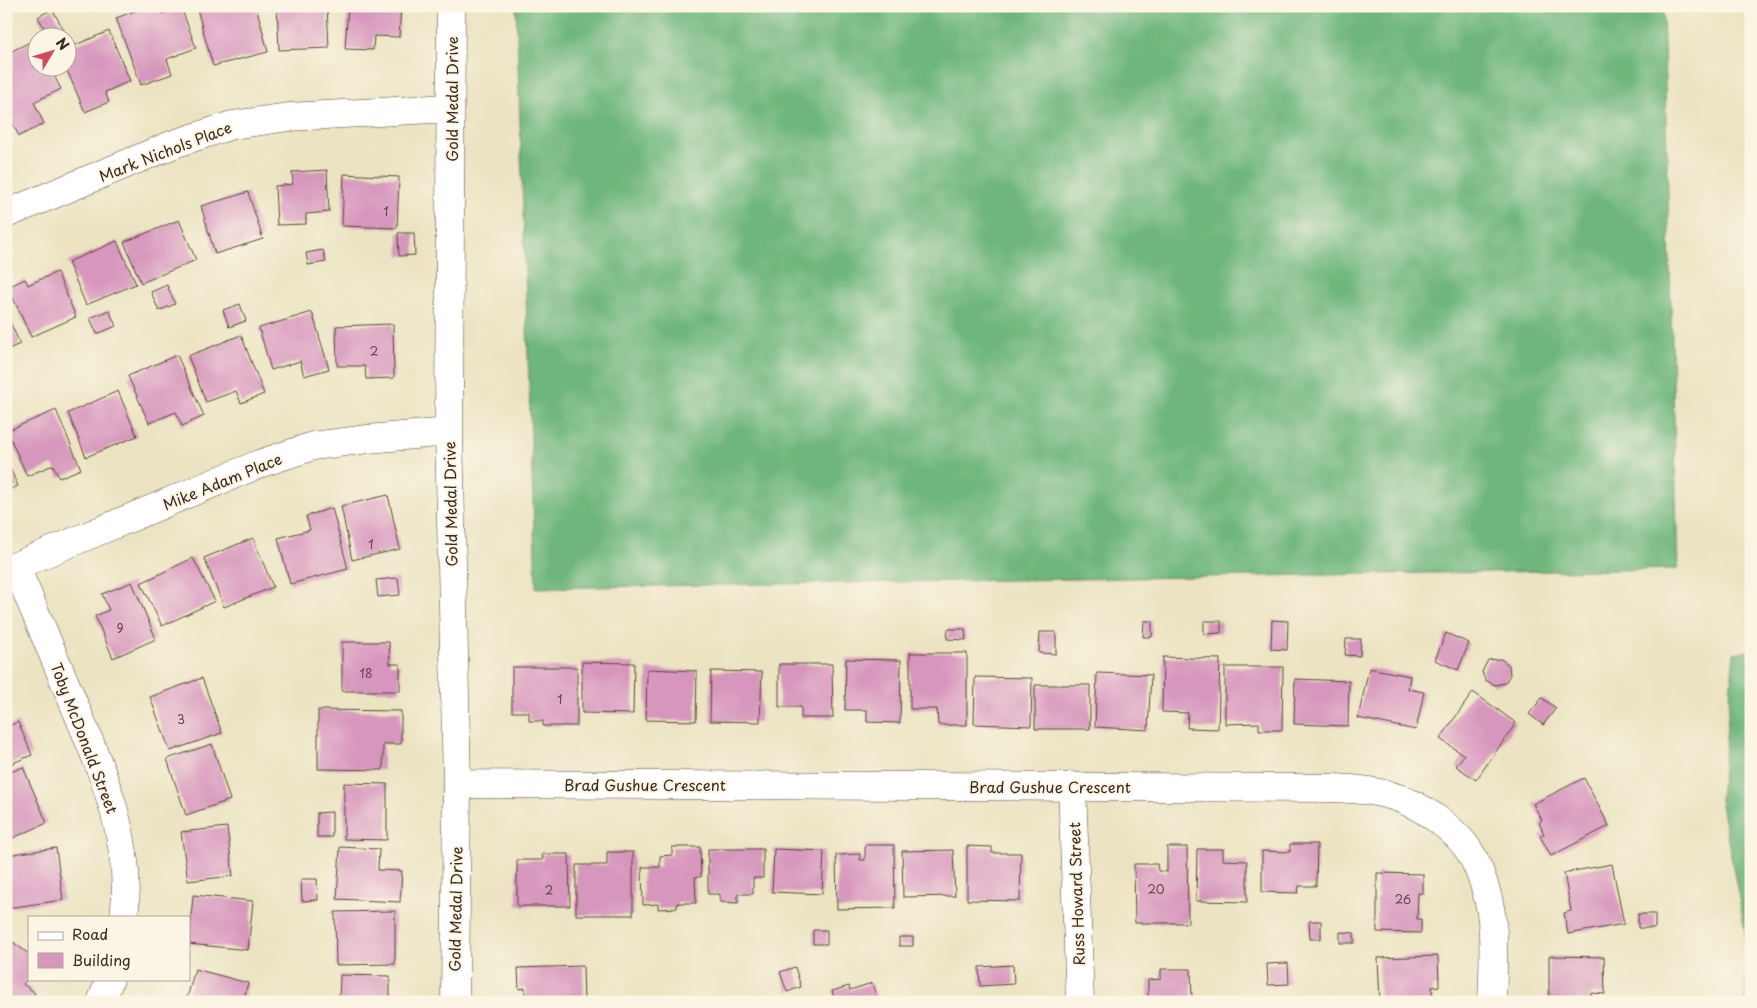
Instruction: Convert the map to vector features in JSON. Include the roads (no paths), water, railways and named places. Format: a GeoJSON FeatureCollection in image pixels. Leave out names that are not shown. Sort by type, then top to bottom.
{"type":"FeatureCollection","features":[{"type":"Feature","properties":{"kind":"street","name":"Gold Medal Drive"},"geometry":{"type":"LineString","coordinates":[[451,6],[449,432],[456,784],[454,1002]]}},
{"type":"Feature","properties":{"kind":"street","name":"Mark Nichols Place"},"geometry":{"type":"LineString","coordinates":[[6,214],[174,144],[232,125],[290,117],[450,108]]}},
{"type":"Feature","properties":{"kind":"street","name":"Mike Adam Place"},"geometry":{"type":"LineString","coordinates":[[11,568],[259,464],[313,446],[449,432]]}},
{"type":"Feature","properties":{"kind":"street","name":"Toby McDonald Street"},"geometry":{"type":"LineString","coordinates":[[11,568],[96,755],[116,816],[126,861],[127,899],[124,916]]}},
{"type":"Feature","properties":{"kind":"street","name":"Brad Gushue Crescent"},"geometry":{"type":"LineString","coordinates":[[456,784],[1072,786],[1359,790],[1407,802],[1437,819],[1468,849],[1483,883],[1492,921],[1494,942],[1492,1002]]}},
{"type":"Feature","properties":{"kind":"street","name":"Russ Howard Street"},"geometry":{"type":"LineString","coordinates":[[1072,786],[1080,1002]]}},
{"type":"Feature","properties":{"kind":"street"},"geometry":{"type":"LineString","coordinates":[[101,1002],[110,980]]}}]}
